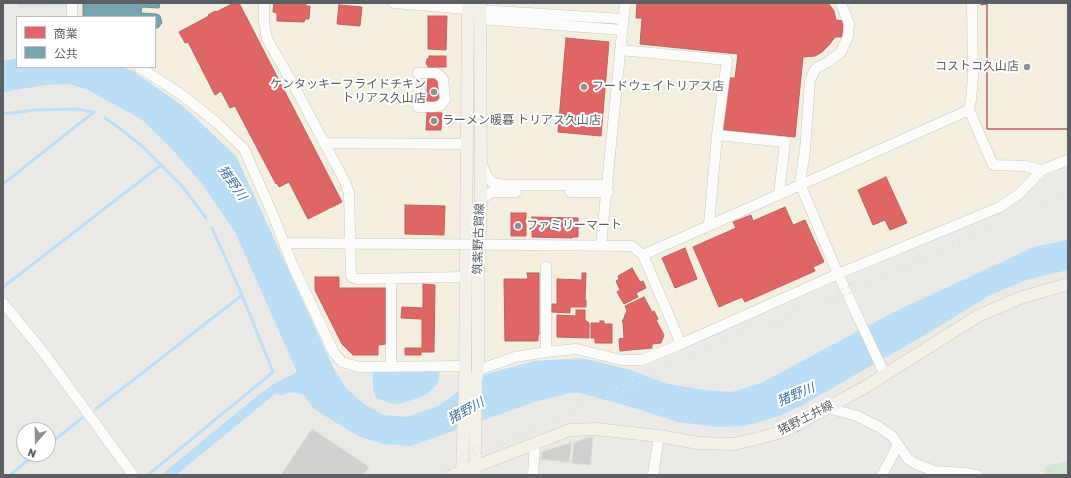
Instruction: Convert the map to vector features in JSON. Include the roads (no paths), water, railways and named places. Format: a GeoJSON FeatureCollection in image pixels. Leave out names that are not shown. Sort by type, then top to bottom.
{"type":"FeatureCollection","features":[{"type":"Feature","properties":{"kind":"main road","name":"筑紫野古賀線"},"geometry":{"type":"LineString","coordinates":[[459,474],[473,378],[465,366],[468,6]]}},
{"type":"Feature","properties":{"kind":"main road","name":"筑紫野古賀線"},"geometry":{"type":"LineString","coordinates":[[475,471],[473,378],[481,199],[480,10]]}},
{"type":"Feature","properties":{"kind":"main road","name":"猪野土井線"},"geometry":{"type":"LineString","coordinates":[[459,474],[475,471],[570,430],[596,429],[659,436],[698,443],[734,444],[787,430],[828,408],[883,369],[978,316],[1020,298],[1068,284]]}},
{"type":"Feature","properties":{"kind":"street"},"geometry":{"type":"LineString","coordinates":[[72,3],[72,16]]}},
{"type":"Feature","properties":{"kind":"street"},"geometry":{"type":"LineString","coordinates":[[264,3],[264,22],[267,39],[345,182],[349,194],[351,276],[356,279],[466,277]]}},
{"type":"Feature","properties":{"kind":"street"},"geometry":{"type":"LineString","coordinates":[[394,3],[468,6]]}},
{"type":"Feature","properties":{"kind":"street"},"geometry":{"type":"LineString","coordinates":[[601,245],[608,188],[625,3]]}},
{"type":"Feature","properties":{"kind":"street"},"geometry":{"type":"LineString","coordinates":[[841,3],[849,24],[848,36],[841,52],[836,57],[818,67],[814,71],[810,81],[805,150],[800,184],[838,274],[883,369]]}},
{"type":"Feature","properties":{"kind":"street"},"geometry":{"type":"LineString","coordinates":[[972,3],[973,78],[972,100],[969,110],[994,165],[1024,166],[1042,170]]}},
{"type":"Feature","properties":{"kind":"street"},"geometry":{"type":"LineString","coordinates":[[480,10],[624,19]]}},
{"type":"Feature","properties":{"kind":"street"},"geometry":{"type":"LineString","coordinates":[[480,10],[622,30]]}},
{"type":"Feature","properties":{"kind":"street"},"geometry":{"type":"LineString","coordinates":[[620,50],[727,60],[717,136],[709,225]]}},
{"type":"Feature","properties":{"kind":"street"},"geometry":{"type":"LineString","coordinates":[[141,68],[182,95],[217,123],[244,149],[293,266],[334,353],[342,362],[359,367],[465,366]]}},
{"type":"Feature","properties":{"kind":"street"},"geometry":{"type":"LineString","coordinates":[[418,73],[436,73],[444,79],[444,100],[441,105],[436,107],[418,107]]}},
{"type":"Feature","properties":{"kind":"street"},"geometry":{"type":"LineString","coordinates":[[643,254],[969,110]]}},
{"type":"Feature","properties":{"kind":"street"},"geometry":{"type":"LineString","coordinates":[[717,136],[785,142],[780,194]]}},
{"type":"Feature","properties":{"kind":"street"},"geometry":{"type":"LineString","coordinates":[[324,143],[466,144]]}},
{"type":"Feature","properties":{"kind":"street"},"geometry":{"type":"LineString","coordinates":[[480,158],[486,176],[493,183],[506,185],[608,188]]}},
{"type":"Feature","properties":{"kind":"street"},"geometry":{"type":"LineString","coordinates":[[473,378],[515,357],[546,352],[576,349],[621,360],[642,360],[838,274],[1000,207],[1018,194],[1042,170],[1068,160]]}},
{"type":"Feature","properties":{"kind":"street"},"geometry":{"type":"LineString","coordinates":[[481,199],[492,192],[608,188]]}},
{"type":"Feature","properties":{"kind":"street"},"geometry":{"type":"LineString","coordinates":[[284,243],[632,246],[643,254],[681,344]]}},
{"type":"Feature","properties":{"kind":"street"},"geometry":{"type":"LineString","coordinates":[[546,267],[546,352]]}},
{"type":"Feature","properties":{"kind":"street"},"geometry":{"type":"LineString","coordinates":[[391,279],[391,366]]}},
{"type":"Feature","properties":{"kind":"street"},"geometry":{"type":"LineString","coordinates":[[3,303],[43,352],[133,475]]}},
{"type":"Feature","properties":{"kind":"street"},"geometry":{"type":"LineString","coordinates":[[828,408],[857,416],[879,427],[892,436],[908,459],[924,468],[976,475]]}},
{"type":"Feature","properties":{"kind":"street"},"geometry":{"type":"LineString","coordinates":[[653,475],[659,436]]}},
{"type":"Feature","properties":{"kind":"street"},"geometry":{"type":"LineString","coordinates":[[533,475],[535,444]]}},
{"type":"Feature","properties":{"kind":"street"},"geometry":{"type":"LineString","coordinates":[[882,475],[898,445]]}},
{"type":"Feature","properties":{"kind":"water","name":"猪野川"},"geometry":{"type":"Polygon","coordinates":[[[16,58],[16,68],[124,68],[133,71],[183,106],[236,156],[335,371],[346,388],[364,404],[384,415],[407,417],[438,406],[482,375],[534,361],[582,358],[631,370],[668,384],[705,390],[732,392],[761,383],[894,312],[1034,247],[1068,240],[1068,270],[1029,279],[990,295],[930,332],[801,406],[779,416],[745,426],[718,427],[678,422],[628,406],[580,393],[571,393],[537,401],[411,446],[383,444],[358,436],[314,409],[304,395],[291,392],[282,395],[275,394],[176,475],[161,475],[257,396],[275,383],[297,372],[235,232],[202,184],[171,148],[141,119],[86,89],[69,84],[46,85],[3,92],[3,61],[16,58]]]}},
{"type":"Feature","properties":{"kind":"water"},"geometry":{"type":"Polygon","coordinates":[[[373,370],[440,371],[437,384],[426,395],[403,403],[393,404],[376,398],[373,388],[373,370]]]}},
{"type":"Feature","properties":{"kind":"waterway"},"geometry":{"type":"LineString","coordinates":[[3,114],[35,110],[77,109],[94,112]]}},
{"type":"Feature","properties":{"kind":"waterway"},"geometry":{"type":"LineString","coordinates":[[3,184],[94,112]]}},
{"type":"Feature","properties":{"kind":"waterway"},"geometry":{"type":"LineString","coordinates":[[105,118],[142,146],[182,186],[206,218]]}},
{"type":"Feature","properties":{"kind":"waterway"},"geometry":{"type":"LineString","coordinates":[[3,287],[161,165]]}},
{"type":"Feature","properties":{"kind":"waterway"},"geometry":{"type":"LineString","coordinates":[[212,228],[242,295]]}},
{"type":"Feature","properties":{"kind":"waterway"},"geometry":{"type":"LineString","coordinates":[[96,409],[242,295],[273,372],[148,475]]}},
{"type":"Feature","properties":{"kind":"waterway"},"geometry":{"type":"LineString","coordinates":[[56,439],[82,418]]}},
{"type":"Feature","properties":{"kind":"waterway"},"geometry":{"type":"LineString","coordinates":[[10,475],[26,462]]}},
{"type":"Feature","properties":{"kind":"railway"},"geometry":{"type":"LineString","coordinates":[[412,475],[1068,192]]}},
{"type":"Feature","properties":{"kind":"railway"},"geometry":{"type":"LineString","coordinates":[[431,475],[987,233]]}},
{"type":"Feature","properties":{"kind":"place","name":"コストコ久山店"},"geometry":{"type":"Point","coordinates":[1027,67]}},
{"type":"Feature","properties":{"kind":"place","name":"フードウェイトリアス店"},"geometry":{"type":"Point","coordinates":[584,87]}},
{"type":"Feature","properties":{"kind":"place","name":"ケンタッキーフライドチキン トリアス久山店"},"geometry":{"type":"Point","coordinates":[434,92]}},
{"type":"Feature","properties":{"kind":"place","name":"ラーメン暖暮 トリアス久山店"},"geometry":{"type":"Point","coordinates":[434,121]}},
{"type":"Feature","properties":{"kind":"place","name":"ファミリーマート"},"geometry":{"type":"Point","coordinates":[518,226]}}]}
